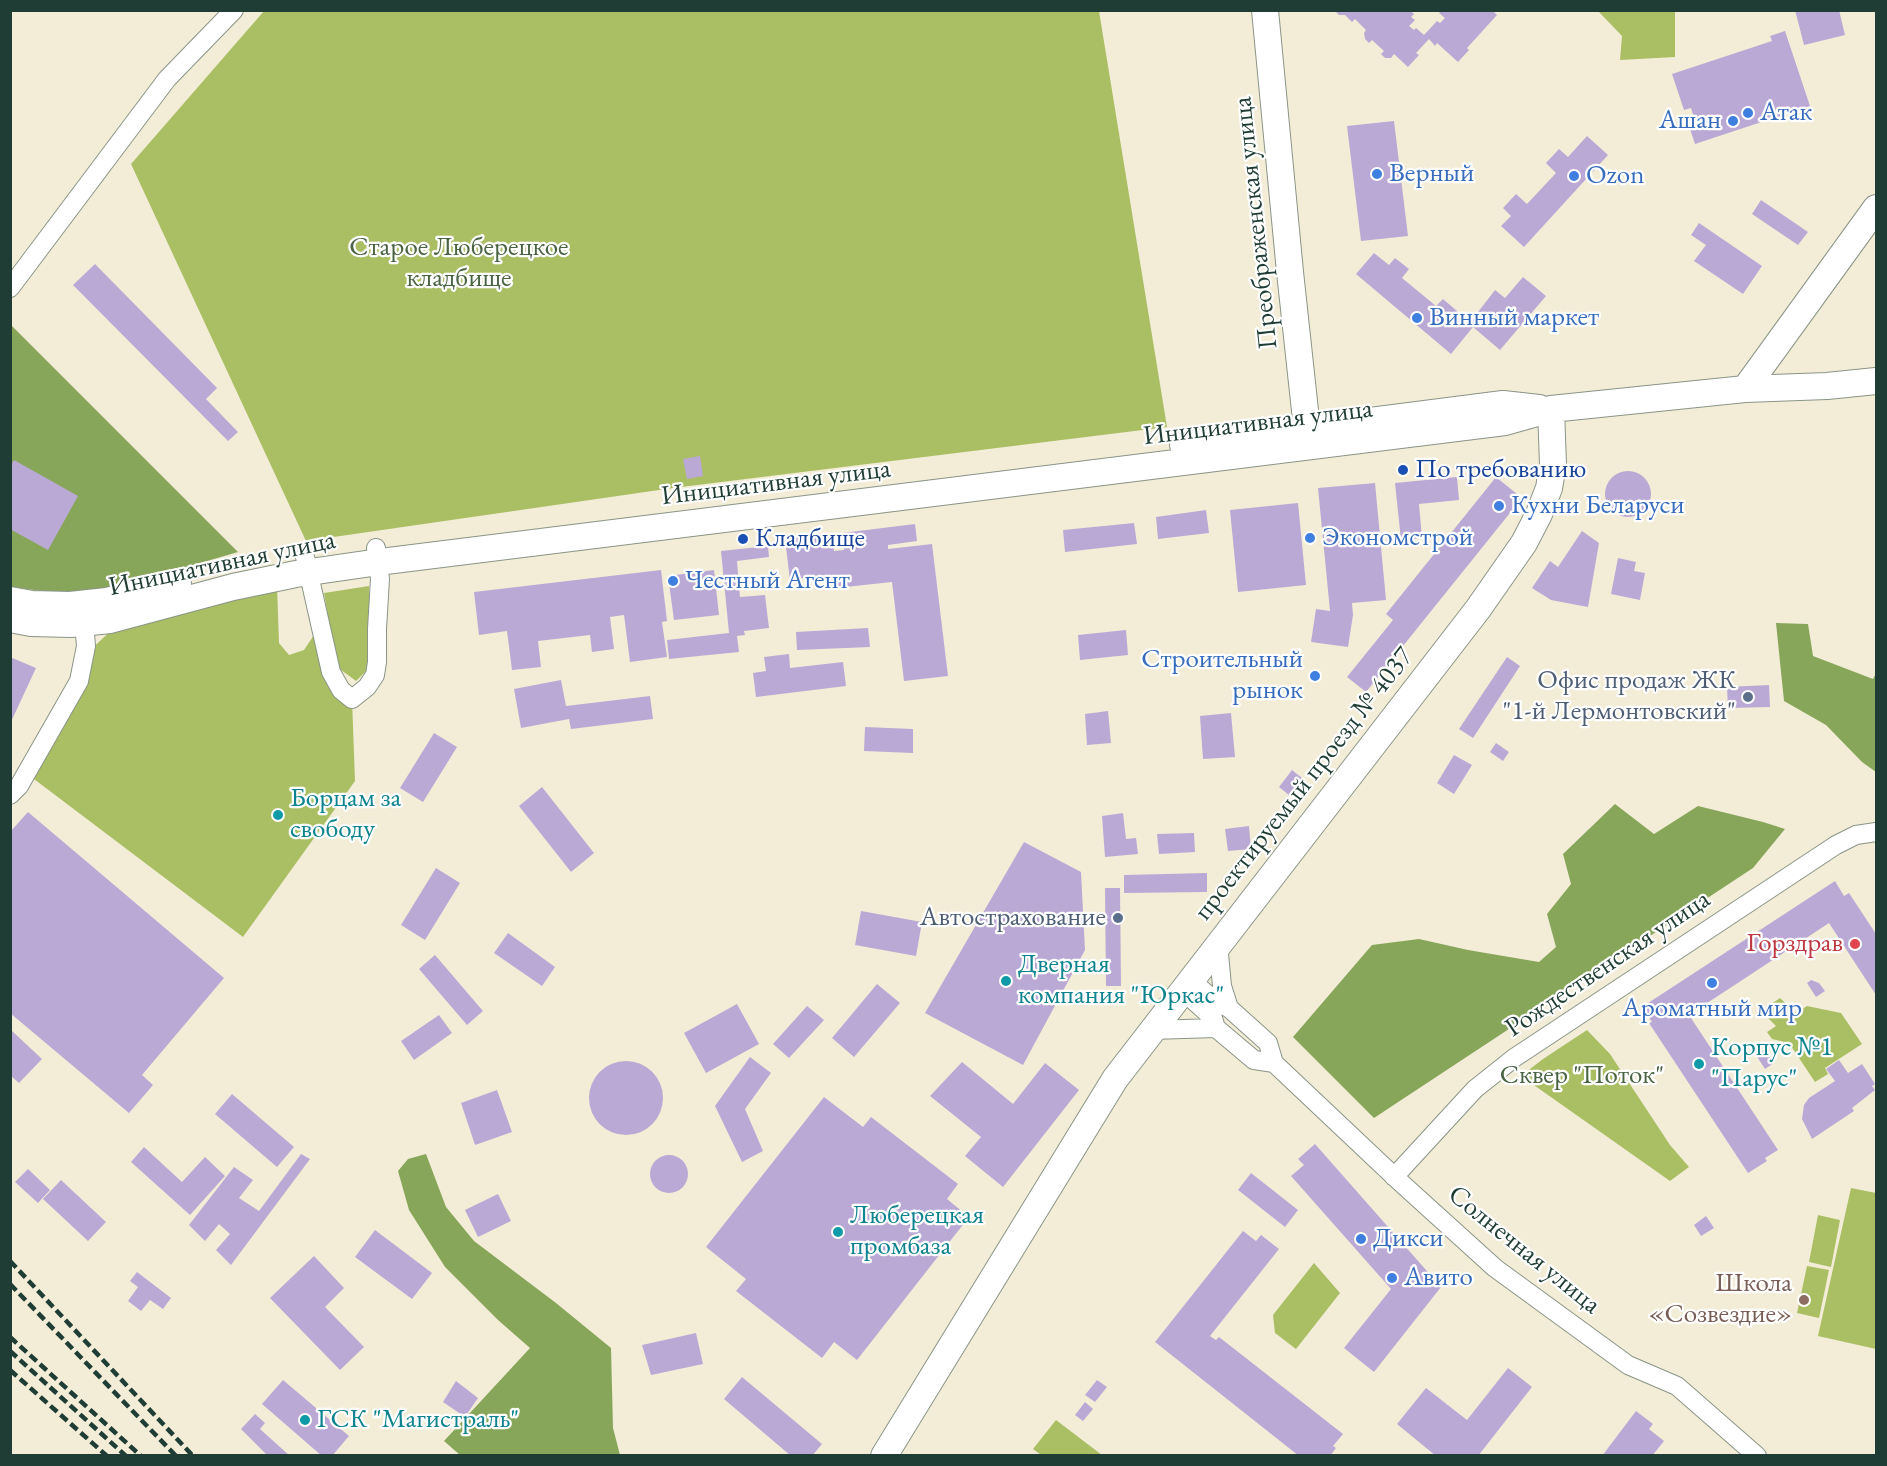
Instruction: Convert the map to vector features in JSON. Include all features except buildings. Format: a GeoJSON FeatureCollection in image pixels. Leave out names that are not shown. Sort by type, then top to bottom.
{"type":"FeatureCollection","features":[{"type":"Feature","properties":{"kind":"main road","name":"Преображенская улица"},"geometry":{"type":"LineString","coordinates":[[1265,10],[1307,429]]}},
{"type":"Feature","properties":{"kind":"main road"},"geometry":{"type":"LineString","coordinates":[[1744,389],[1876,208]]}},
{"type":"Feature","properties":{"kind":"main road","name":"Инициативная улица"},"geometry":{"type":"LineString","coordinates":[[10,600],[32,604],[70,605],[107,601],[228,572],[306,565],[1505,422],[1551,409],[1744,389],[1827,386],[1876,381]]}},
{"type":"Feature","properties":{"kind":"main road","name":"Инициативная улица"},"geometry":{"type":"LineString","coordinates":[[377,555],[504,530],[1503,404],[1551,409]]}},
{"type":"Feature","properties":{"kind":"main road","name":"проектируемый проезд № 4037"},"geometry":{"type":"LineString","coordinates":[[884,1455],[1111,1084],[1478,609],[1524,543],[1549,488],[1553,465],[1551,409]]}},
{"type":"Feature","properties":{"kind":"main road","name":"Инициативная улица"},"geometry":{"type":"LineString","coordinates":[[10,619],[31,623],[110,620],[306,565]]}},
{"type":"Feature","properties":{"kind":"street"},"geometry":{"type":"LineString","coordinates":[[10,288],[167,79],[234,10]]}},
{"type":"Feature","properties":{"kind":"street"},"geometry":{"type":"LineString","coordinates":[[306,565],[330,672],[341,690],[352,699],[367,687],[375,675],[380,579],[377,555]]}},
{"type":"Feature","properties":{"kind":"street"},"geometry":{"type":"LineString","coordinates":[[10,795],[19,786],[78,681],[86,646],[84,622]]}},
{"type":"Feature","properties":{"kind":"street","name":"Рождественская улица"},"geometry":{"type":"LineString","coordinates":[[1394,1177],[1475,1089],[1514,1058],[1836,844],[1856,835],[1876,832]]}},
{"type":"Feature","properties":{"kind":"street"},"geometry":{"type":"LineString","coordinates":[[1218,943],[1222,986],[1229,1008]]}},
{"type":"Feature","properties":{"kind":"street"},"geometry":{"type":"LineString","coordinates":[[1186,985],[1229,1008],[1268,1043],[1274,1063],[1254,1060],[1216,1028],[1213,1018],[1186,985]]}},
{"type":"Feature","properties":{"kind":"street"},"geometry":{"type":"LineString","coordinates":[[1151,1030],[1216,1028]]}},
{"type":"Feature","properties":{"kind":"street","name":"Солнечная улица"},"geometry":{"type":"LineString","coordinates":[[1274,1063],[1394,1177],[1495,1268],[1628,1365],[1677,1386],[1757,1455]]}},
{"type":"Feature","properties":{"kind":"green space"},"geometry":{"type":"Polygon","coordinates":[[[1601,10],[1675,11],[1675,57],[1620,60],[1622,36],[1599,12],[1601,10]]]}},
{"type":"Feature","properties":{"kind":"green space","name":"Старое Люберецкое кладбище"},"geometry":{"type":"Polygon","coordinates":[[[264,11],[1099,11],[1167,427],[673,488],[306,541],[131,164],[264,11]]]}},
{"type":"Feature","properties":{"kind":"green space"},"geometry":{"type":"Polygon","coordinates":[[[10,324],[238,552],[101,592],[65,594],[11,587],[10,324]]]}},
{"type":"Feature","properties":{"kind":"green space"},"geometry":{"type":"Polygon","coordinates":[[[277,585],[279,643],[289,655],[304,650],[314,635],[352,699],[355,781],[243,937],[26,773],[84,656],[118,624],[277,585]]]}},
{"type":"Feature","properties":{"kind":"green space"},"geometry":{"type":"Polygon","coordinates":[[[369,586],[370,667],[356,681],[337,667],[324,593],[369,586]]]}},
{"type":"Feature","properties":{"kind":"green space"},"geometry":{"type":"Polygon","coordinates":[[[1776,623],[1808,624],[1813,656],[1873,679],[1876,673],[1876,772],[1862,762],[1826,725],[1784,701],[1776,623]]]}},
{"type":"Feature","properties":{"kind":"green space"},"geometry":{"type":"Polygon","coordinates":[[[1615,804],[1654,834],[1698,806],[1785,829],[1753,868],[1374,1118],[1293,1037],[1372,945],[1419,939],[1539,962],[1556,947],[1547,914],[1571,884],[1563,854],[1615,804]]]}},
{"type":"Feature","properties":{"kind":"green space"},"geometry":{"type":"Polygon","coordinates":[[[1780,998],[1796,1013],[1807,1006],[1841,1013],[1862,1044],[1825,1068],[1828,1074],[1815,1082],[1789,1043],[1772,1039],[1767,1032],[1776,1026],[1761,1011],[1780,998]]]}},
{"type":"Feature","properties":{"kind":"green space","name":"Сквер \"Поток\""},"geometry":{"type":"Polygon","coordinates":[[[1587,1030],[1610,1054],[1670,1145],[1689,1167],[1670,1181],[1521,1076],[1587,1030]]]}},
{"type":"Feature","properties":{"kind":"green space"},"geometry":{"type":"Polygon","coordinates":[[[426,1154],[446,1207],[474,1241],[611,1348],[613,1428],[620,1455],[460,1455],[444,1441],[530,1348],[498,1320],[445,1267],[409,1210],[398,1171],[408,1159],[426,1154]]]}},
{"type":"Feature","properties":{"kind":"green space"},"geometry":{"type":"Polygon","coordinates":[[[1851,1188],[1876,1193],[1876,1349],[1818,1336],[1851,1188]]]}},
{"type":"Feature","properties":{"kind":"green space"},"geometry":{"type":"Polygon","coordinates":[[[1818,1215],[1840,1220],[1831,1267],[1809,1262],[1818,1215]]]}},
{"type":"Feature","properties":{"kind":"green space"},"geometry":{"type":"Polygon","coordinates":[[[1314,1263],[1340,1293],[1296,1349],[1275,1333],[1273,1315],[1314,1263]]]}},
{"type":"Feature","properties":{"kind":"green space"},"geometry":{"type":"Polygon","coordinates":[[[1807,1266],[1829,1270],[1819,1318],[1797,1313],[1807,1266]]]}},
{"type":"Feature","properties":{"kind":"green space"},"geometry":{"type":"Polygon","coordinates":[[[1056,1420],[1102,1455],[1041,1455],[1033,1449],[1056,1420]]]}},
{"type":"Feature","properties":{"kind":"railway"},"geometry":{"type":"LineString","coordinates":[[10,1261],[193,1456]]}},
{"type":"Feature","properties":{"kind":"railway"},"geometry":{"type":"LineString","coordinates":[[10,1284],[176,1456]]}},
{"type":"Feature","properties":{"kind":"railway"},"geometry":{"type":"LineString","coordinates":[[10,1337],[141,1456]]}},
{"type":"Feature","properties":{"kind":"railway"},"geometry":{"type":"LineString","coordinates":[[10,1351],[126,1456]]}},
{"type":"Feature","properties":{"kind":"railway"},"geometry":{"type":"LineString","coordinates":[[10,1370],[107,1456]]}},
{"type":"Feature","properties":{"kind":"place","name":"Атак"},"geometry":{"type":"Point","coordinates":[1748,113]}},
{"type":"Feature","properties":{"kind":"place","name":"Ашан"},"geometry":{"type":"Point","coordinates":[1733,121]}},
{"type":"Feature","properties":{"kind":"place","name":"Верный"},"geometry":{"type":"Point","coordinates":[1377,174]}},
{"type":"Feature","properties":{"kind":"place","name":"Ozon"},"geometry":{"type":"Point","coordinates":[1574,176]}},
{"type":"Feature","properties":{"kind":"place","name":"Винный маркет"},"geometry":{"type":"Point","coordinates":[1417,318]}},
{"type":"Feature","properties":{"kind":"place","name":"По требованию"},"geometry":{"type":"Point","coordinates":[1403,470]}},
{"type":"Feature","properties":{"kind":"place","name":"Кухни Беларуси"},"geometry":{"type":"Point","coordinates":[1499,506]}},
{"type":"Feature","properties":{"kind":"place","name":"Экономстрой"},"geometry":{"type":"Point","coordinates":[1310,538]}},
{"type":"Feature","properties":{"kind":"place","name":"Кладбище"},"geometry":{"type":"Point","coordinates":[743,539]}},
{"type":"Feature","properties":{"kind":"place","name":"Честный Агент"},"geometry":{"type":"Point","coordinates":[673,581]}},
{"type":"Feature","properties":{"kind":"place","name":"Строительный рынок"},"geometry":{"type":"Point","coordinates":[1315,676]}},
{"type":"Feature","properties":{"kind":"place","name":"Офис продаж ЖК \"1-й Лермонтовский\""},"geometry":{"type":"Point","coordinates":[1748,697]}},
{"type":"Feature","properties":{"kind":"place","name":"Борцам за свободу"},"geometry":{"type":"Point","coordinates":[278,815]}},
{"type":"Feature","properties":{"kind":"place","name":"Автострахование"},"geometry":{"type":"Point","coordinates":[1118,918]}},
{"type":"Feature","properties":{"kind":"place","name":"Горздрав"},"geometry":{"type":"Point","coordinates":[1855,944]}},
{"type":"Feature","properties":{"kind":"place","name":"Дверная компания \"Юркас\""},"geometry":{"type":"Point","coordinates":[1006,981]}},
{"type":"Feature","properties":{"kind":"place","name":"Ароматный мир"},"geometry":{"type":"Point","coordinates":[1712,983]}},
{"type":"Feature","properties":{"kind":"place","name":"Корпус №1 \"Парус\""},"geometry":{"type":"Point","coordinates":[1699,1064]}},
{"type":"Feature","properties":{"kind":"place","name":"Люберецкая промбаза"},"geometry":{"type":"Point","coordinates":[838,1232]}},
{"type":"Feature","properties":{"kind":"place","name":"Дикси"},"geometry":{"type":"Point","coordinates":[1361,1239]}},
{"type":"Feature","properties":{"kind":"place","name":"Авито"},"geometry":{"type":"Point","coordinates":[1392,1278]}},
{"type":"Feature","properties":{"kind":"place","name":"Школа «Созвездие»"},"geometry":{"type":"Point","coordinates":[1804,1300]}},
{"type":"Feature","properties":{"kind":"place","name":"ГСК \"Магистраль\""},"geometry":{"type":"Point","coordinates":[305,1420]}}]}
